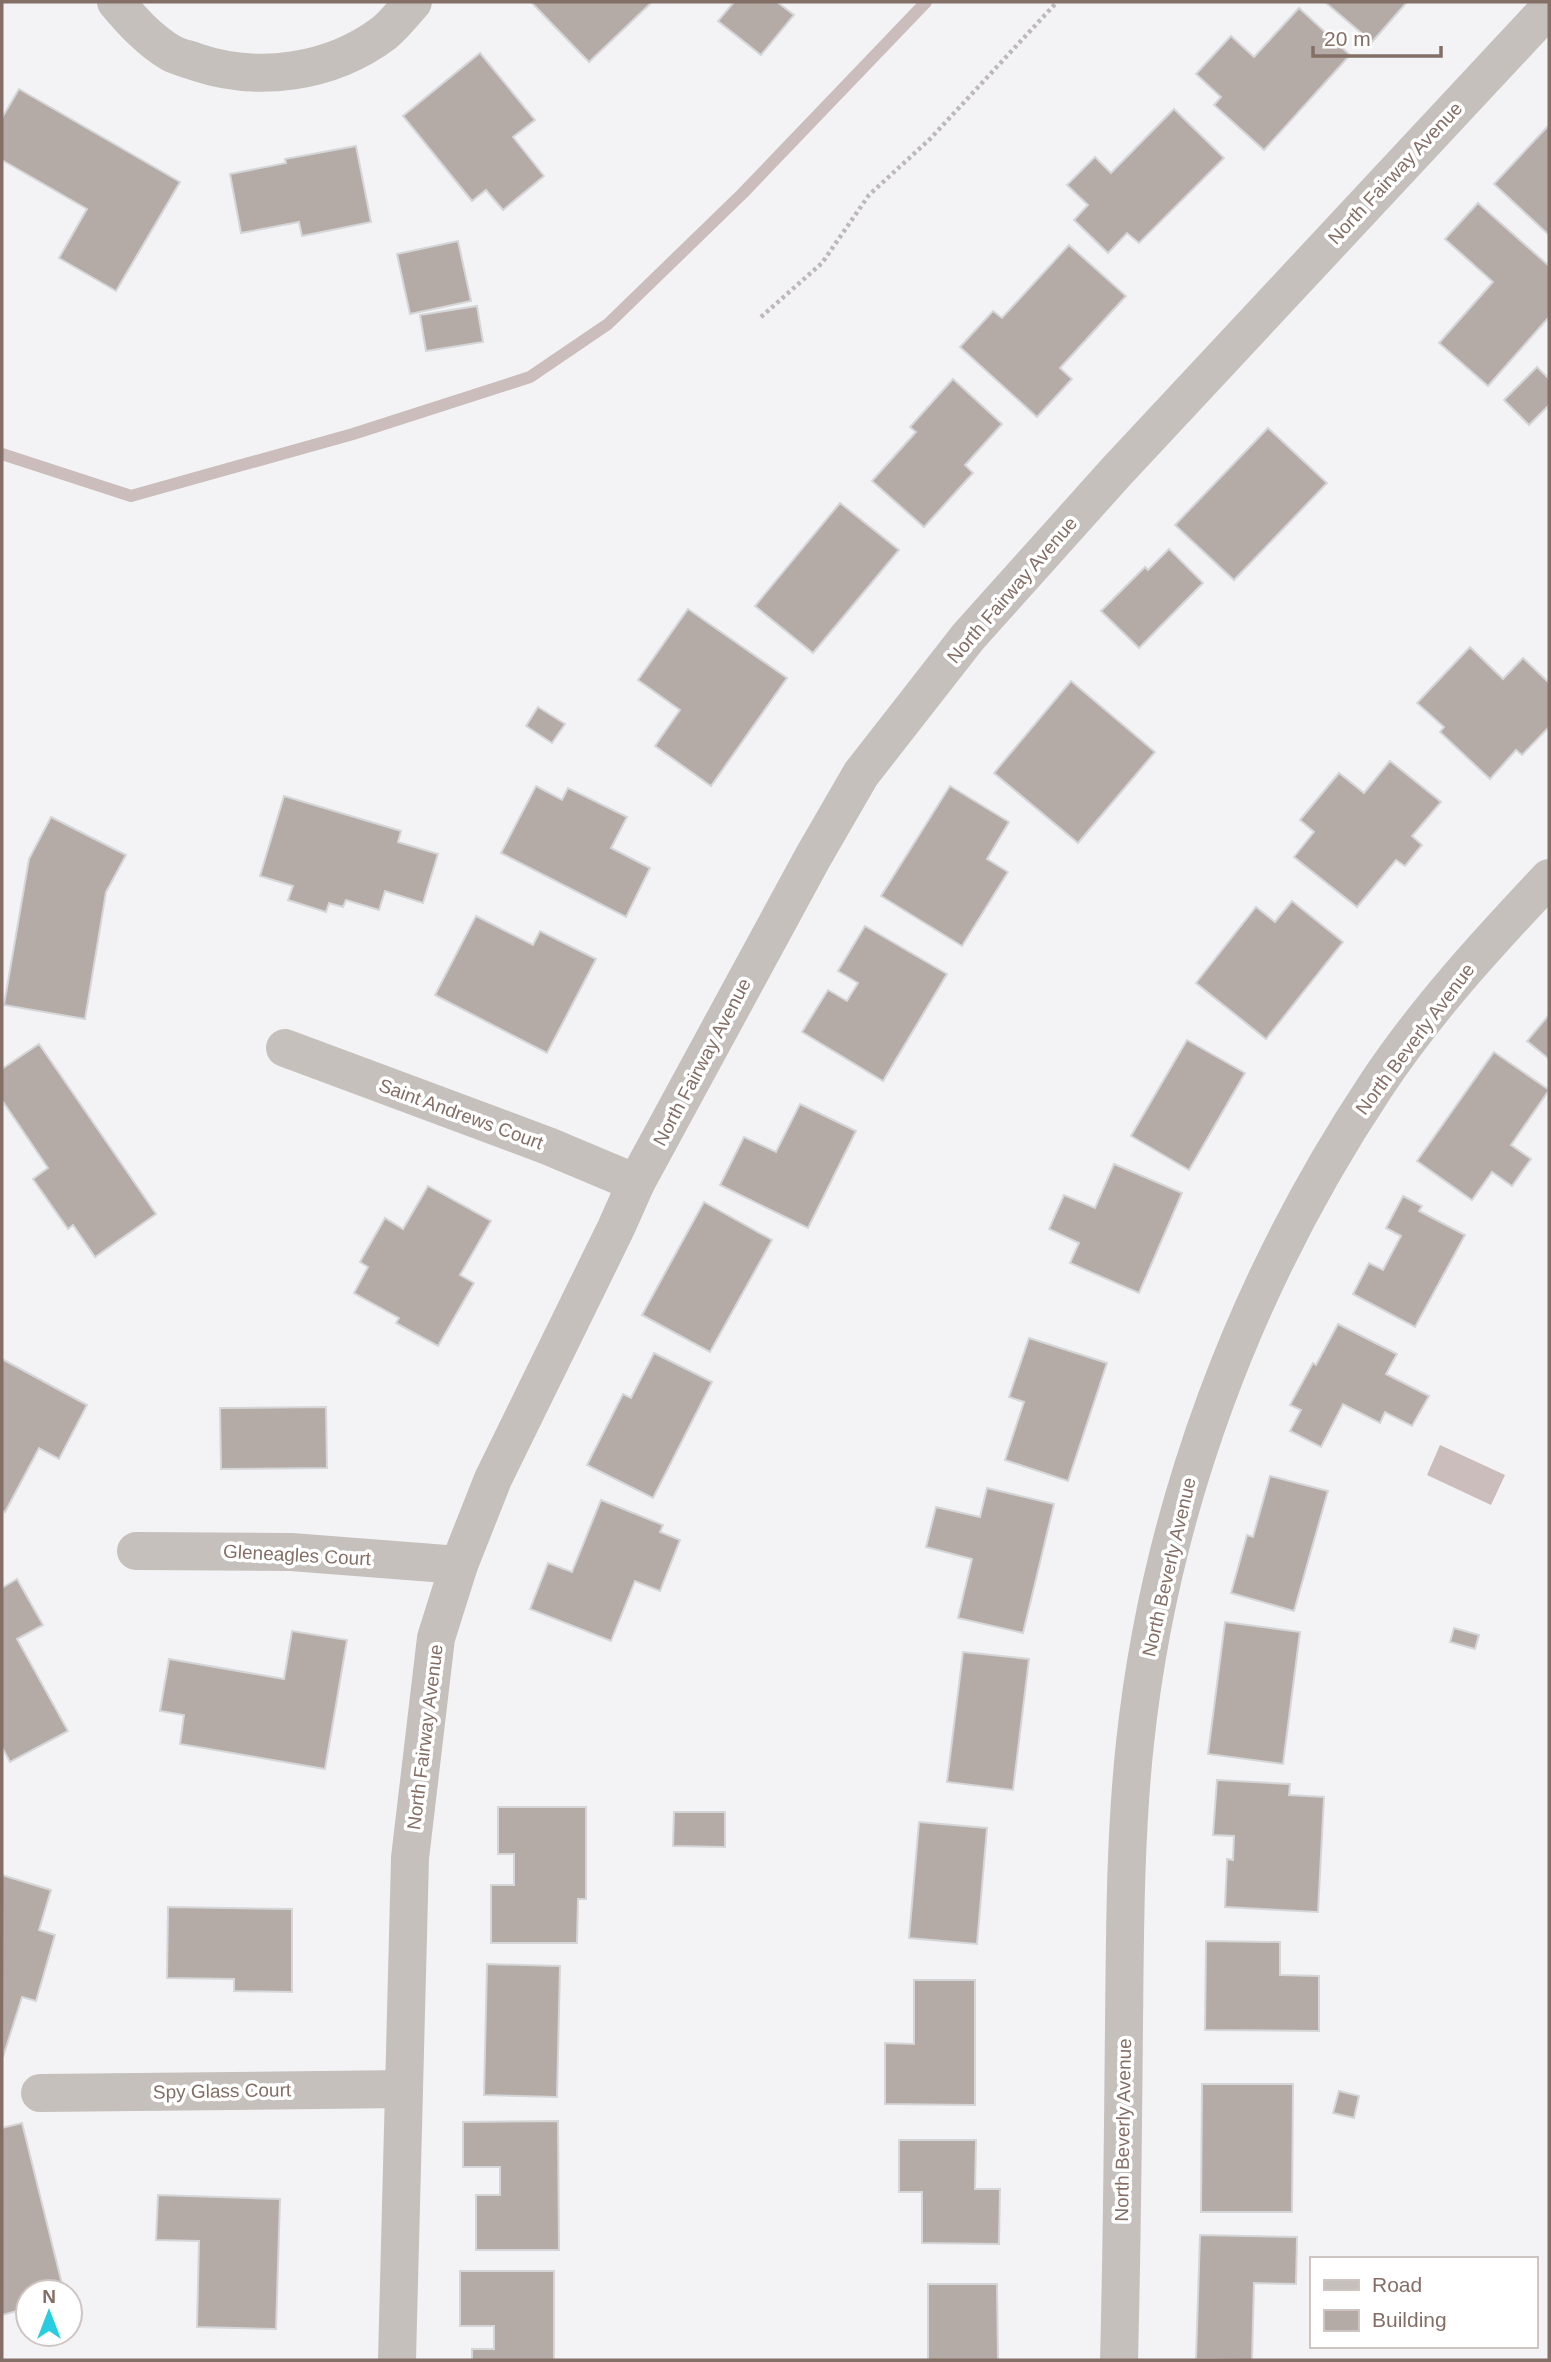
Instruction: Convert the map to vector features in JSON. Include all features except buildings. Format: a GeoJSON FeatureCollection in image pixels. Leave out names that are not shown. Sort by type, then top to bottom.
{"type":"FeatureCollection","features":[{"type":"Feature","properties":{"kind":"street"},"geometry":{"type":"LineString","coordinates":[[116,2],[135,24],[172,53],[218,70],[267,74],[299,70],[344,57],[385,32],[413,2]]}},
{"type":"Feature","properties":{"kind":"street","name":"North Fairway Avenue"},"geometry":{"type":"LineString","coordinates":[[397,2360],[410,1858],[436,1638],[459,1565],[493,1479],[636,1183],[813,858],[861,774],[877,753],[968,637],[1088,503],[1549,8]]}},
{"type":"Feature","properties":{"kind":"street","name":"North Beverly Avenue"},"geometry":{"type":"LineString","coordinates":[[1118,2360],[1122,2248],[1126,1887],[1135,1744],[1151,1628],[1177,1517],[1212,1408],[1253,1307],[1317,1179],[1376,1084],[1444,994],[1549,878]]}},
{"type":"Feature","properties":{"kind":"street","name":"Saint Andrews Court"},"geometry":{"type":"LineString","coordinates":[[285,1048],[548,1146],[636,1183]]}},
{"type":"Feature","properties":{"kind":"street","name":"Gleneagles Court"},"geometry":{"type":"LineString","coordinates":[[136,1551],[291,1552],[459,1565]]}},
{"type":"Feature","properties":{"kind":"street","name":"Spy Glass Court"},"geometry":{"type":"LineString","coordinates":[[40,2093],[404,2089]]}},
{"type":"Feature","properties":{"kind":"path"},"geometry":{"type":"LineString","coordinates":[[761,317],[822,263],[869,195],[930,139],[1056,2]]}},
{"type":"Feature","properties":{"kind":"shaded area"},"geometry":{"type":"Polygon","coordinates":[[[1440,1445],[1505,1475],[1491,1505],[1427,1475],[1440,1445]]]}},
{"type":"Feature","properties":{"kind":"waterway"},"geometry":{"type":"LineString","coordinates":[[2,454],[131,496],[353,434],[530,377],[608,324],[743,193],[926,2]]}}]}
